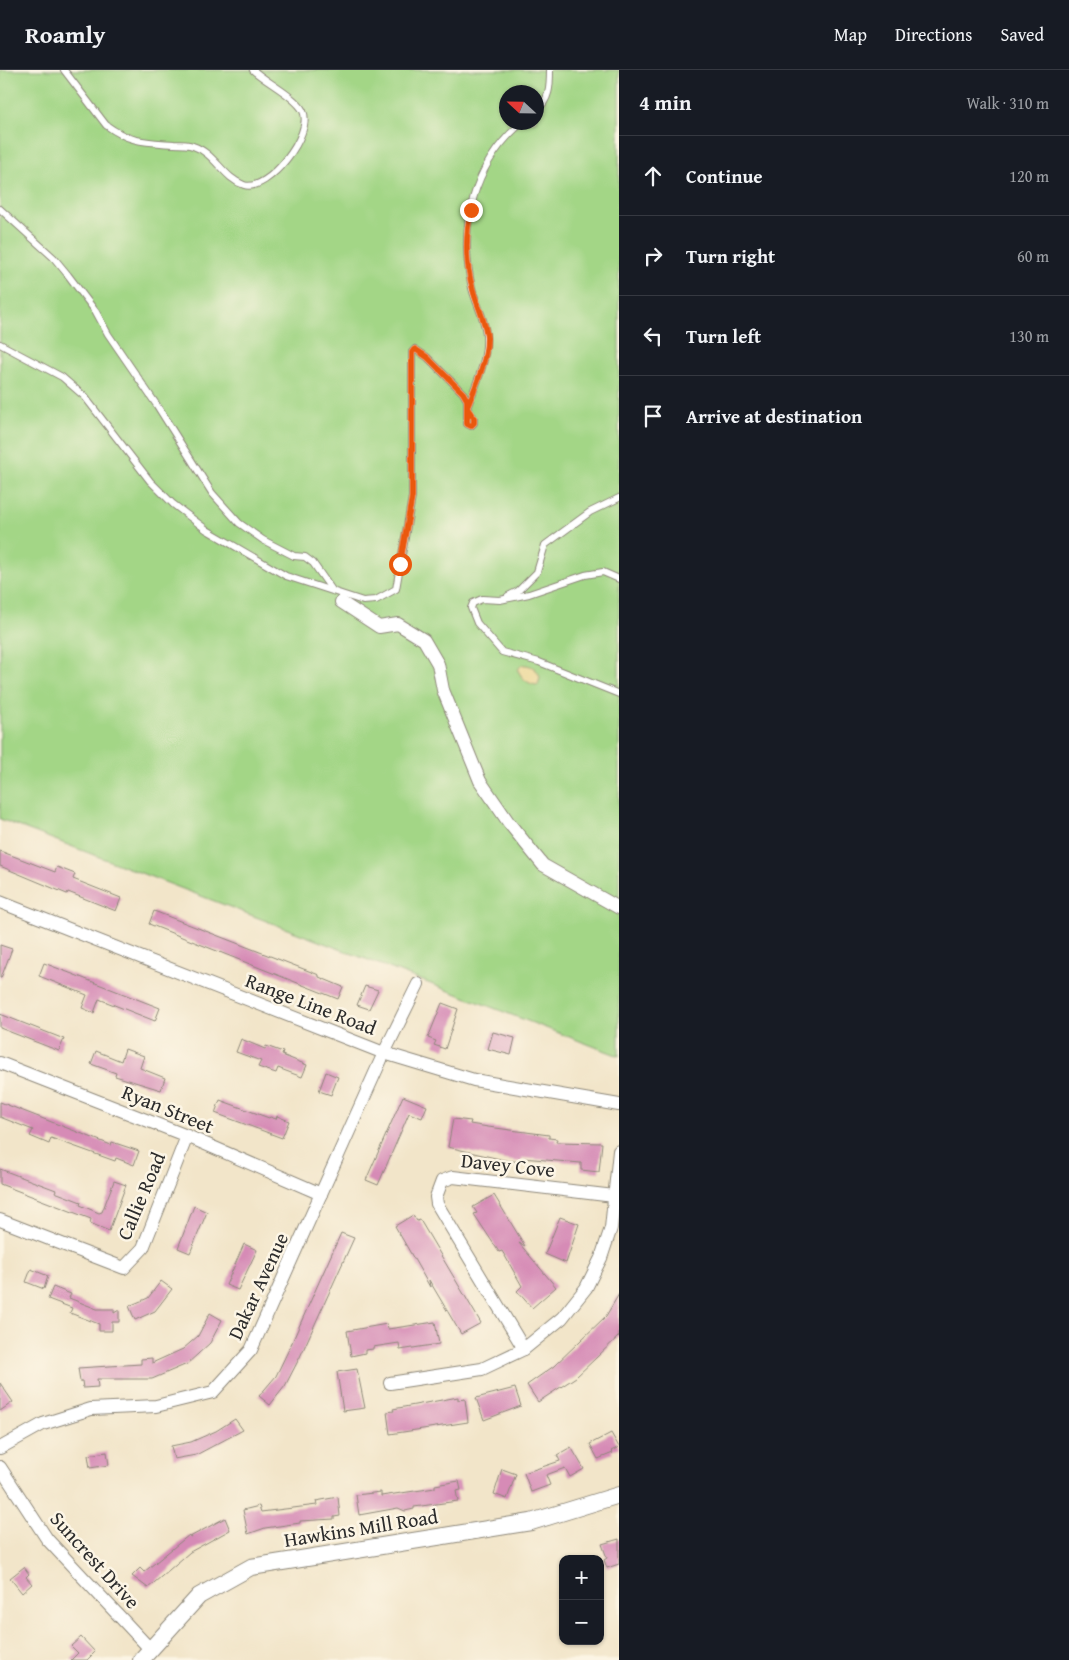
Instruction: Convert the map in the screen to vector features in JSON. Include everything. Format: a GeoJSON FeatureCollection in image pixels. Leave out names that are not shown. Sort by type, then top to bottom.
{"type":"FeatureCollection","features":[{"type":"Feature","properties":{"kind":"street"},"geometry":{"type":"LineString","coordinates":[[341,602],[380,627],[398,624],[424,640],[438,664],[443,690],[480,781],[509,823],[543,865],[619,908]]}},
{"type":"Feature","properties":{"kind":"street","name":"Range Line Road"},"geometry":{"type":"LineString","coordinates":[[0,902],[384,1053],[474,1080],[619,1105]]}},
{"type":"Feature","properties":{"kind":"street","name":"Dakar Avenue"},"geometry":{"type":"LineString","coordinates":[[0,1448],[43,1424],[91,1409],[156,1406],[213,1392],[251,1350],[384,1053],[418,984]]}},
{"type":"Feature","properties":{"kind":"street","name":"Ryan Street"},"geometry":{"type":"LineString","coordinates":[[0,1063],[187,1136],[321,1194]]}},
{"type":"Feature","properties":{"kind":"street","name":"Callie Road"},"geometry":{"type":"LineString","coordinates":[[0,1220],[124,1268],[143,1248],[187,1136]]}},
{"type":"Feature","properties":{"kind":"street"},"geometry":{"type":"LineString","coordinates":[[390,1383],[482,1369],[524,1349],[562,1318],[586,1288],[611,1228],[619,1151]]}},
{"type":"Feature","properties":{"kind":"street","name":"Davey Cove"},"geometry":{"type":"LineString","coordinates":[[524,1349],[437,1204],[436,1197],[439,1186],[445,1179],[453,1177],[614,1196]]}},
{"type":"Feature","properties":{"kind":"street","name":"Suncrest Drive"},"geometry":{"type":"LineString","coordinates":[[0,1467],[47,1539],[146,1655]]}},
{"type":"Feature","properties":{"kind":"street","name":"Hawkins Mill Road"},"geometry":{"type":"LineString","coordinates":[[146,1655],[199,1596],[251,1567],[531,1522],[619,1495]]}},
{"type":"Feature","properties":{"kind":"lane"},"geometry":{"type":"LineString","coordinates":[[64,70],[106,125],[126,139],[137,142],[192,145],[205,152],[236,181],[254,186],[263,183],[293,150],[302,134],[305,118],[302,110],[292,98],[268,83],[253,70]]}},
{"type":"Feature","properties":{"kind":"lane"},"geometry":{"type":"LineString","coordinates":[[544,103],[550,89],[550,70]]}},
{"type":"Feature","properties":{"kind":"lane"},"geometry":{"type":"LineString","coordinates":[[467,408],[484,365],[487,336],[472,289],[467,261],[466,229],[479,180],[488,161],[503,141],[515,130]]}},
{"type":"Feature","properties":{"kind":"lane"},"geometry":{"type":"LineString","coordinates":[[0,209],[54,258],[96,312],[108,334],[156,404],[212,493],[239,523],[263,540],[294,556],[301,555],[313,562],[332,590]]}},
{"type":"Feature","properties":{"kind":"lane"},"geometry":{"type":"LineString","coordinates":[[0,344],[62,377],[85,397],[150,481],[173,504],[194,520],[286,576],[363,601],[376,600],[396,589],[412,497],[412,352],[415,349],[427,357],[463,393],[467,400],[467,408],[467,424],[471,426],[474,423],[474,418],[467,408]]}},
{"type":"Feature","properties":{"kind":"lane"},"geometry":{"type":"LineString","coordinates":[[500,600],[518,591],[531,580],[537,572],[545,545],[590,512],[619,498]]}},
{"type":"Feature","properties":{"kind":"lane"},"geometry":{"type":"LineString","coordinates":[[619,579],[603,572],[584,575],[529,594],[500,600],[482,599],[473,603],[471,608],[477,623],[502,652],[539,662],[619,694]]}},
{"type":"Feature","properties":{"kind":"green space"},"geometry":{"type":"Polygon","coordinates":[[[0,70],[619,70],[619,1056],[0,819],[0,70]]]}},
{"type":"Feature","properties":{"kind":"sand"},"geometry":{"type":"Polygon","coordinates":[[[521,665],[530,666],[537,671],[540,677],[538,685],[532,684],[523,678],[518,670],[521,665]]]}},
{"type":"Feature","properties":{"kind":"building"},"geometry":{"type":"Polygon","coordinates":[[[0,851],[55,872],[57,867],[75,874],[73,879],[121,898],[116,911],[68,892],[67,894],[0,866],[0,851]]]}},
{"type":"Feature","properties":{"kind":"building"},"geometry":{"type":"Polygon","coordinates":[[[154,911],[319,975],[319,977],[343,987],[338,999],[149,924],[154,911]]]}},
{"type":"Feature","properties":{"kind":"building"},"geometry":{"type":"Polygon","coordinates":[[[0,945],[12,949],[1,978],[0,978],[0,945]]]}},
{"type":"Feature","properties":{"kind":"building"},"geometry":{"type":"Polygon","coordinates":[[[44,963],[160,1008],[155,1021],[99,999],[94,1013],[82,1008],[87,995],[39,976],[44,963]]]}},
{"type":"Feature","properties":{"kind":"building"},"geometry":{"type":"Polygon","coordinates":[[[365,986],[378,990],[369,1009],[357,1005],[365,986]]]}},
{"type":"Feature","properties":{"kind":"building"},"geometry":{"type":"Polygon","coordinates":[[[442,1003],[458,1009],[445,1049],[434,1045],[436,1041],[428,1038],[442,1003]]]}},
{"type":"Feature","properties":{"kind":"building"},"geometry":{"type":"Polygon","coordinates":[[[0,1014],[64,1039],[59,1051],[0,1028],[0,1014]]]}},
{"type":"Feature","properties":{"kind":"building"},"geometry":{"type":"Polygon","coordinates":[[[493,1032],[515,1038],[511,1055],[488,1049],[493,1032]]]}},
{"type":"Feature","properties":{"kind":"building"},"geometry":{"type":"Polygon","coordinates":[[[241,1039],[265,1049],[266,1046],[283,1052],[282,1055],[307,1065],[302,1077],[278,1068],[276,1073],[258,1067],[261,1061],[236,1052],[241,1039]]]}},
{"type":"Feature","properties":{"kind":"building"},"geometry":{"type":"Polygon","coordinates":[[[125,1049],[144,1056],[140,1068],[165,1078],[161,1090],[115,1076],[116,1073],[91,1064],[96,1051],[121,1061],[125,1049]]]}},
{"type":"Feature","properties":{"kind":"building"},"geometry":{"type":"Polygon","coordinates":[[[326,1072],[338,1077],[331,1095],[319,1091],[326,1072]]]}},
{"type":"Feature","properties":{"kind":"building"},"geometry":{"type":"Polygon","coordinates":[[[403,1096],[427,1106],[422,1118],[409,1113],[378,1185],[366,1180],[403,1096]]]}},
{"type":"Feature","properties":{"kind":"building"},"geometry":{"type":"Polygon","coordinates":[[[220,1100],[269,1118],[276,1119],[277,1116],[289,1121],[282,1138],[215,1113],[220,1100]]]}},
{"type":"Feature","properties":{"kind":"building"},"geometry":{"type":"Polygon","coordinates":[[[0,1102],[111,1145],[112,1142],[139,1151],[134,1165],[116,1158],[115,1161],[51,1138],[49,1144],[30,1136],[33,1130],[0,1117],[0,1102]]]}},
{"type":"Feature","properties":{"kind":"building"},"geometry":{"type":"Polygon","coordinates":[[[453,1119],[471,1121],[470,1124],[488,1127],[549,1135],[549,1138],[557,1139],[556,1142],[602,1143],[599,1172],[581,1170],[581,1163],[522,1158],[522,1162],[504,1160],[448,1147],[453,1119]]]}},
{"type":"Feature","properties":{"kind":"building"},"geometry":{"type":"Polygon","coordinates":[[[0,1169],[56,1190],[55,1192],[81,1202],[80,1205],[99,1213],[102,1212],[114,1181],[126,1185],[109,1231],[90,1223],[91,1219],[0,1184],[0,1169]]]}},
{"type":"Feature","properties":{"kind":"building"},"geometry":{"type":"Polygon","coordinates":[[[494,1195],[525,1246],[519,1243],[556,1287],[532,1308],[517,1291],[522,1286],[502,1251],[499,1252],[474,1214],[477,1213],[473,1207],[494,1195]]]}},
{"type":"Feature","properties":{"kind":"building"},"geometry":{"type":"Polygon","coordinates":[[[194,1206],[207,1212],[190,1253],[178,1248],[194,1206]]]}},
{"type":"Feature","properties":{"kind":"building"},"geometry":{"type":"Polygon","coordinates":[[[413,1215],[417,1221],[420,1220],[481,1323],[461,1334],[429,1280],[430,1287],[395,1226],[413,1215]]]}},
{"type":"Feature","properties":{"kind":"building"},"geometry":{"type":"Polygon","coordinates":[[[560,1217],[579,1224],[566,1263],[545,1254],[560,1217]]]}},
{"type":"Feature","properties":{"kind":"building"},"geometry":{"type":"Polygon","coordinates":[[[341,1233],[354,1238],[300,1357],[285,1386],[270,1405],[259,1396],[276,1376],[341,1233]]]}},
{"type":"Feature","properties":{"kind":"building"},"geometry":{"type":"Polygon","coordinates":[[[244,1244],[257,1250],[238,1290],[226,1285],[244,1244]]]}},
{"type":"Feature","properties":{"kind":"building"},"geometry":{"type":"Polygon","coordinates":[[[31,1269],[48,1276],[44,1289],[26,1282],[31,1269]]]}},
{"type":"Feature","properties":{"kind":"building"},"geometry":{"type":"Polygon","coordinates":[[[161,1281],[172,1289],[155,1311],[135,1320],[129,1306],[148,1298],[161,1281]]]}},
{"type":"Feature","properties":{"kind":"building"},"geometry":{"type":"Polygon","coordinates":[[[53,1287],[71,1294],[69,1298],[97,1309],[114,1309],[114,1313],[119,1310],[119,1322],[112,1322],[112,1331],[99,1331],[99,1324],[70,1313],[72,1308],[48,1299],[53,1287]]]}},
{"type":"Feature","properties":{"kind":"building"},"geometry":{"type":"Polygon","coordinates":[[[619,1294],[619,1336],[576,1377],[538,1402],[527,1385],[554,1366],[606,1316],[619,1294]]]}},
{"type":"Feature","properties":{"kind":"building"},"geometry":{"type":"Polygon","coordinates":[[[210,1313],[222,1320],[210,1343],[187,1364],[152,1379],[97,1379],[98,1387],[83,1388],[78,1368],[141,1364],[141,1359],[152,1358],[152,1363],[183,1349],[198,1336],[210,1313]]]}},
{"type":"Feature","properties":{"kind":"building"},"geometry":{"type":"Polygon","coordinates":[[[435,1322],[439,1344],[400,1350],[399,1343],[373,1347],[373,1349],[365,1350],[365,1353],[351,1356],[347,1331],[387,1324],[388,1329],[435,1322]]]}},
{"type":"Feature","properties":{"kind":"building"},"geometry":{"type":"Polygon","coordinates":[[[357,1369],[365,1408],[343,1411],[337,1372],[357,1369]]]}},
{"type":"Feature","properties":{"kind":"building"},"geometry":{"type":"Polygon","coordinates":[[[0,1383],[13,1402],[0,1411],[0,1383]]]}},
{"type":"Feature","properties":{"kind":"building"},"geometry":{"type":"Polygon","coordinates":[[[515,1388],[521,1406],[484,1420],[476,1398],[515,1388]]]}},
{"type":"Feature","properties":{"kind":"building"},"geometry":{"type":"Polygon","coordinates":[[[458,1397],[458,1400],[465,1399],[468,1422],[390,1434],[387,1412],[394,1411],[393,1409],[458,1397]]]}},
{"type":"Feature","properties":{"kind":"building"},"geometry":{"type":"Polygon","coordinates":[[[235,1419],[243,1430],[196,1455],[174,1459],[171,1446],[191,1442],[216,1431],[235,1419]]]}},
{"type":"Feature","properties":{"kind":"building"},"geometry":{"type":"Polygon","coordinates":[[[611,1433],[619,1447],[611,1451],[613,1453],[598,1459],[590,1444],[611,1433]]]}},
{"type":"Feature","properties":{"kind":"building"},"geometry":{"type":"Polygon","coordinates":[[[571,1447],[584,1469],[570,1477],[565,1468],[546,1475],[550,1485],[531,1492],[524,1473],[560,1461],[557,1455],[571,1447]]]}},
{"type":"Feature","properties":{"kind":"building"},"geometry":{"type":"Polygon","coordinates":[[[107,1452],[109,1465],[90,1468],[88,1455],[107,1452]]]}},
{"type":"Feature","properties":{"kind":"building"},"geometry":{"type":"Polygon","coordinates":[[[502,1469],[516,1474],[507,1499],[494,1494],[502,1469]]]}},
{"type":"Feature","properties":{"kind":"building"},"geometry":{"type":"Polygon","coordinates":[[[459,1481],[461,1490],[456,1491],[458,1501],[414,1507],[414,1509],[405,1511],[398,1508],[359,1515],[356,1495],[381,1492],[381,1496],[435,1488],[435,1485],[459,1481]]]}},
{"type":"Feature","properties":{"kind":"building"},"geometry":{"type":"Polygon","coordinates":[[[338,1497],[340,1516],[334,1517],[334,1519],[300,1521],[300,1523],[265,1528],[248,1534],[243,1510],[259,1506],[261,1512],[317,1505],[316,1501],[338,1497]]]}},
{"type":"Feature","properties":{"kind":"building"},"geometry":{"type":"Polygon","coordinates":[[[225,1518],[230,1530],[190,1552],[148,1588],[132,1576],[140,1568],[144,1572],[189,1535],[190,1537],[225,1518]]]}},
{"type":"Feature","properties":{"kind":"building"},"geometry":{"type":"Polygon","coordinates":[[[619,1539],[619,1564],[607,1568],[604,1560],[607,1558],[602,1544],[619,1539]]]}},
{"type":"Feature","properties":{"kind":"building"},"geometry":{"type":"Polygon","coordinates":[[[24,1567],[29,1574],[26,1577],[32,1584],[22,1593],[10,1578],[24,1567]]]}},
{"type":"Feature","properties":{"kind":"building"},"geometry":{"type":"Polygon","coordinates":[[[81,1637],[95,1652],[87,1660],[71,1660],[78,1653],[71,1646],[81,1637]]]}},
{"type":"Feature","properties":{"kind":"route"},"geometry":{"type":"LineString","coordinates":[[400,564],[408,528],[412,497],[412,352],[415,349],[427,357],[463,393],[467,400],[466,419],[467,424],[471,426],[474,423],[474,418],[467,408],[477,378],[484,365],[487,336],[472,289],[467,261],[466,229],[471,210]]}}]}
